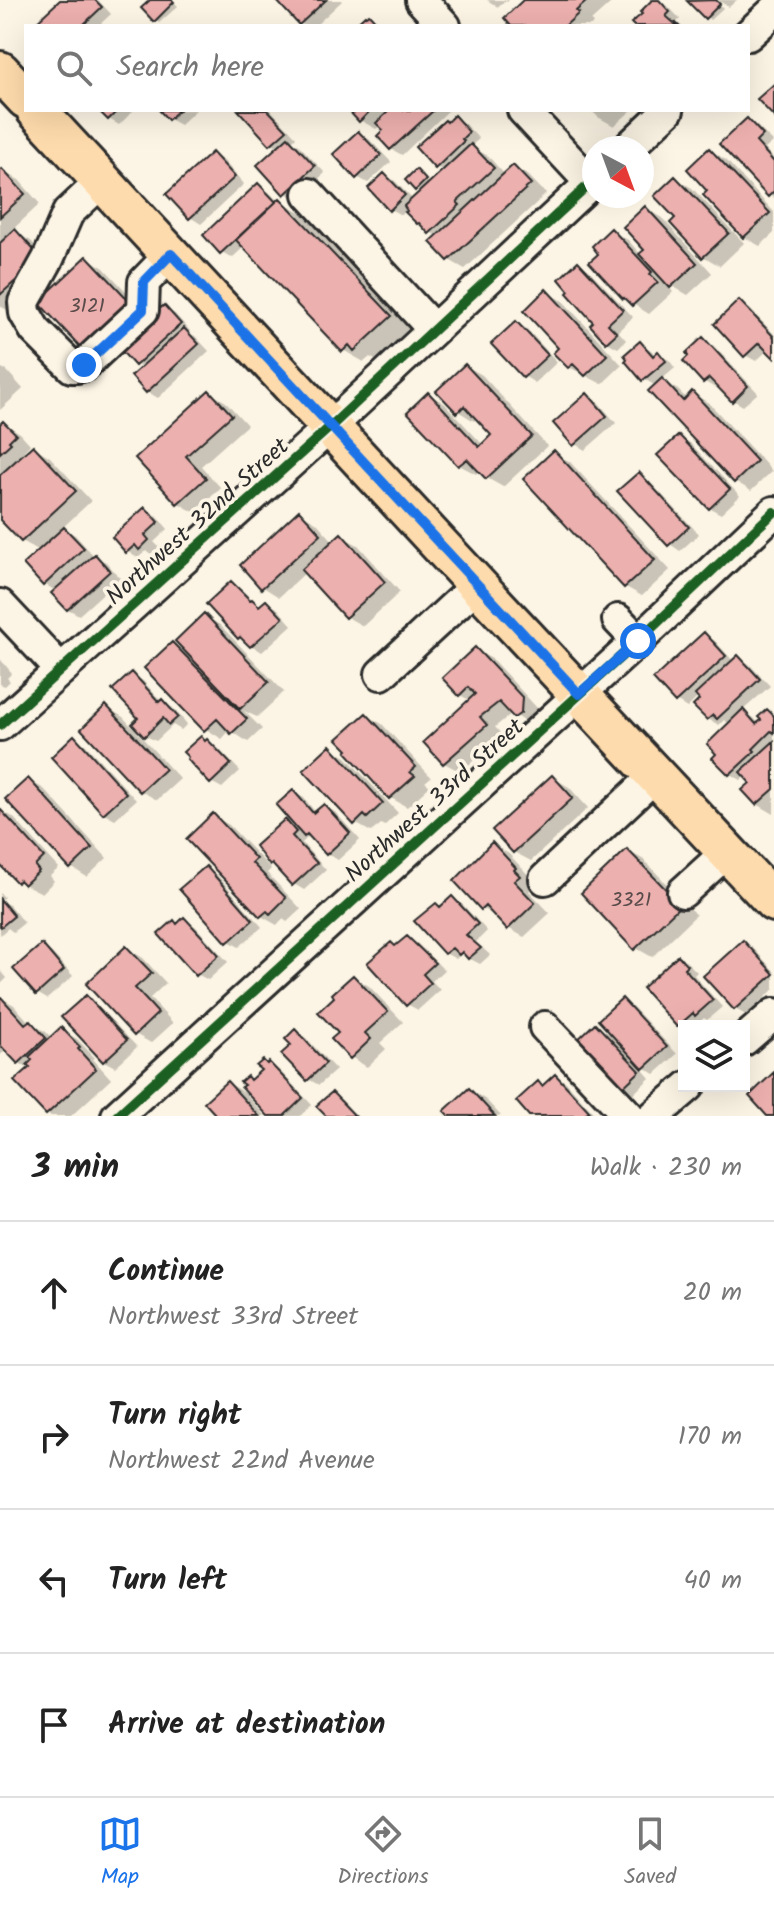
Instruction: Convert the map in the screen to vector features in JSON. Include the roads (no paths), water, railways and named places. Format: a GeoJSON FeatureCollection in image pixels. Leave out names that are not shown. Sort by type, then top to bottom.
{"type":"FeatureCollection","features":[{"type":"Feature","properties":{"kind":"main road"},"geometry":{"type":"LineString","coordinates":[[38,112],[774,902]]}},
{"type":"Feature","properties":{"kind":"street"},"geometry":{"type":"LineString","coordinates":[[421,0],[443,24]]}},
{"type":"Feature","properties":{"kind":"street"},"geometry":{"type":"LineString","coordinates":[[750,33],[774,11]]}},
{"type":"Feature","properties":{"kind":"street"},"geometry":{"type":"LineString","coordinates":[[525,112],[582,171]]}},
{"type":"Feature","properties":{"kind":"street"},"geometry":{"type":"LineString","coordinates":[[641,136],[666,112]]}},
{"type":"Feature","properties":{"kind":"street"},"geometry":{"type":"LineString","coordinates":[[102,181],[68,213],[48,259],[24,302],[25,313],[35,330],[72,367],[84,365],[143,310],[144,282],[171,254]]}},
{"type":"Feature","properties":{"kind":"street","name":"Northwest 32nd Street"},"geometry":{"type":"LineString","coordinates":[[0,725],[330,427],[582,190]]}},
{"type":"Feature","properties":{"kind":"street"},"geometry":{"type":"LineString","coordinates":[[309,194],[433,329]]}},
{"type":"Feature","properties":{"kind":"street","name":"Northwest 33rd Street"},"geometry":{"type":"LineString","coordinates":[[117,1116],[579,694],[628,631],[774,512]]}},
{"type":"Feature","properties":{"kind":"street"},"geometry":{"type":"LineString","coordinates":[[381,674],[477,585]]}},
{"type":"Feature","properties":{"kind":"street"},"geometry":{"type":"LineString","coordinates":[[0,605],[61,670]]}},
{"type":"Feature","properties":{"kind":"street"},"geometry":{"type":"LineString","coordinates":[[545,879],[656,775]]}},
{"type":"Feature","properties":{"kind":"street"},"geometry":{"type":"LineString","coordinates":[[683,892],[728,851]]}},
{"type":"Feature","properties":{"kind":"street"},"geometry":{"type":"LineString","coordinates":[[750,1035],[772,1018]]}},
{"type":"Feature","properties":{"kind":"street"},"geometry":{"type":"LineString","coordinates":[[545,1027],[629,1116]]}},
{"type":"Feature","properties":{"kind":"street"},"geometry":{"type":"LineString","coordinates":[[654,1116],[682,1092]]}}]}
